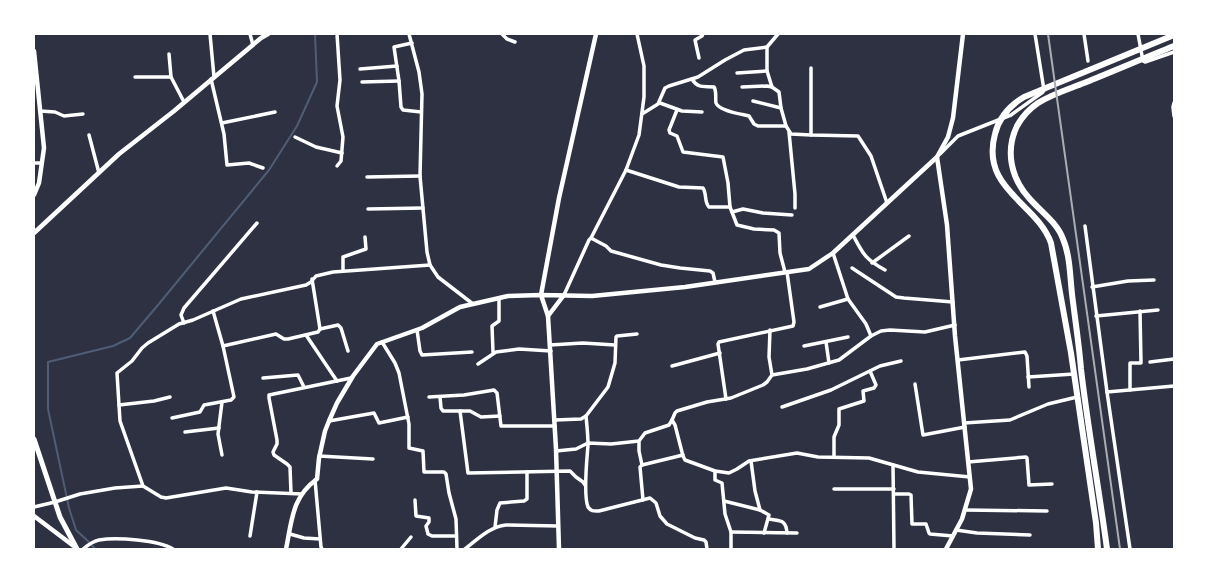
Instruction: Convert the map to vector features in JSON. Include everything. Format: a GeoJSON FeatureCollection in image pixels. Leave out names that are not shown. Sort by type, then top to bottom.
{"type":"FeatureCollection","features":[{"type":"Feature","properties":{"kind":"main road"},"geometry":{"type":"LineString","coordinates":[[1098,549],[1096,523],[1074,374],[1053,251],[1049,237],[1036,219],[1004,185],[996,167],[992,146],[999,121],[1015,102],[1032,92],[1174,35]]}},
{"type":"Feature","properties":{"kind":"main road"},"geometry":{"type":"LineString","coordinates":[[1107,549],[1084,396],[1078,335],[1065,245],[1063,237],[1055,224],[1029,199],[1021,188],[1015,177],[1010,156],[1013,135],[1021,119],[1038,103],[1174,46]]}},
{"type":"Feature","properties":{"kind":"main road"},"geometry":{"type":"LineString","coordinates":[[34,439],[37,455],[60,517],[77,548]]}},
{"type":"Feature","properties":{"kind":"street"},"geometry":{"type":"LineString","coordinates":[[210,34],[213,78],[222,123],[228,165],[249,163],[263,168]]}},
{"type":"Feature","properties":{"kind":"street"},"geometry":{"type":"LineString","coordinates":[[250,34],[253,45]]}},
{"type":"Feature","properties":{"kind":"street"},"geometry":{"type":"LineString","coordinates":[[34,233],[119,154],[268,34]]}},
{"type":"Feature","properties":{"kind":"street"},"geometry":{"type":"LineString","coordinates":[[337,34],[340,80],[337,106],[343,133],[341,161],[337,166]]}},
{"type":"Feature","properties":{"kind":"street"},"geometry":{"type":"LineString","coordinates":[[409,34],[419,72],[422,94],[420,176],[427,252],[430,265],[438,277],[473,304]]}},
{"type":"Feature","properties":{"kind":"street"},"geometry":{"type":"LineString","coordinates":[[502,34],[507,39],[516,42]]}},
{"type":"Feature","properties":{"kind":"street"},"geometry":{"type":"LineString","coordinates":[[559,549],[551,351],[548,316],[541,295],[559,198],[596,34]]}},
{"type":"Feature","properties":{"kind":"street"},"geometry":{"type":"LineString","coordinates":[[548,316],[564,295],[589,240],[626,170],[637,140],[642,114],[643,60],[637,34]]}},
{"type":"Feature","properties":{"kind":"street"},"geometry":{"type":"LineString","coordinates":[[699,58],[695,40],[703,34]]}},
{"type":"Feature","properties":{"kind":"street"},"geometry":{"type":"LineString","coordinates":[[772,87],[767,71],[767,47],[778,34]]}},
{"type":"Feature","properties":{"kind":"street"},"geometry":{"type":"LineString","coordinates":[[946,549],[962,519],[971,489],[954,325],[947,225],[937,157],[948,137],[953,118],[963,34]]}},
{"type":"Feature","properties":{"kind":"street"},"geometry":{"type":"LineString","coordinates":[[286,549],[297,501],[307,486],[317,479],[319,456],[325,431],[337,402],[351,378],[377,344],[417,330],[460,307],[508,296],[592,296],[685,287],[809,269],[833,253],[958,136],[1011,115],[1043,92],[1044,90],[1035,34]]}},
{"type":"Feature","properties":{"kind":"street"},"geometry":{"type":"LineString","coordinates":[[1084,34],[1088,61]]}},
{"type":"Feature","properties":{"kind":"street"},"geometry":{"type":"LineString","coordinates":[[1138,34],[1143,61],[1146,62],[1174,52]]}},
{"type":"Feature","properties":{"kind":"street"},"geometry":{"type":"LineString","coordinates":[[412,43],[394,47],[402,109],[422,112]]}},
{"type":"Feature","properties":{"kind":"street"},"geometry":{"type":"LineString","coordinates":[[642,114],[660,103],[667,87],[702,76],[709,70],[744,50],[767,47]]}},
{"type":"Feature","properties":{"kind":"street"},"geometry":{"type":"LineString","coordinates":[[34,51],[44,148],[38,183],[34,195]]}},
{"type":"Feature","properties":{"kind":"street"},"geometry":{"type":"LineString","coordinates":[[169,54],[171,77],[184,102]]}},
{"type":"Feature","properties":{"kind":"street"},"geometry":{"type":"LineString","coordinates":[[360,69],[397,66]]}},
{"type":"Feature","properties":{"kind":"street"},"geometry":{"type":"LineString","coordinates":[[811,68],[811,135]]}},
{"type":"Feature","properties":{"kind":"street"},"geometry":{"type":"LineString","coordinates":[[737,73],[767,71]]}},
{"type":"Feature","properties":{"kind":"street"},"geometry":{"type":"LineString","coordinates":[[135,77],[171,77]]}},
{"type":"Feature","properties":{"kind":"street"},"geometry":{"type":"LineString","coordinates":[[692,79],[695,84],[700,87],[714,87],[716,91],[716,103],[720,108],[748,115],[754,124],[758,126],[786,126]]}},
{"type":"Feature","properties":{"kind":"street"},"geometry":{"type":"LineString","coordinates":[[362,82],[399,81]]}},
{"type":"Feature","properties":{"kind":"street"},"geometry":{"type":"LineString","coordinates":[[742,88],[767,86],[772,87],[779,92],[781,108],[789,132],[795,208]]}},
{"type":"Feature","properties":{"kind":"street"},"geometry":{"type":"LineString","coordinates":[[753,101],[781,108]]}},
{"type":"Feature","properties":{"kind":"street"},"geometry":{"type":"LineString","coordinates":[[660,103],[676,110],[702,112]]}},
{"type":"Feature","properties":{"kind":"street"},"geometry":{"type":"LineString","coordinates":[[1174,103],[1174,116]]}},
{"type":"Feature","properties":{"kind":"street"},"geometry":{"type":"LineString","coordinates":[[676,110],[669,132],[677,136],[681,150],[687,153],[723,157],[731,209],[737,225],[754,229],[774,230],[779,233],[780,253],[786,272],[794,324],[793,326],[722,340],[718,344],[726,399]]}},
{"type":"Feature","properties":{"kind":"street"},"geometry":{"type":"LineString","coordinates":[[40,111],[55,112],[64,116],[83,114]]}},
{"type":"Feature","properties":{"kind":"street"},"geometry":{"type":"LineString","coordinates":[[222,123],[275,112]]}},
{"type":"Feature","properties":{"kind":"street"},"geometry":{"type":"LineString","coordinates":[[789,132],[795,135],[858,136],[871,156],[887,203]]}},
{"type":"Feature","properties":{"kind":"street"},"geometry":{"type":"LineString","coordinates":[[89,135],[98,173]]}},
{"type":"Feature","properties":{"kind":"street"},"geometry":{"type":"LineString","coordinates":[[295,137],[316,147],[342,153]]}},
{"type":"Feature","properties":{"kind":"street"},"geometry":{"type":"LineString","coordinates":[[34,163],[42,163]]}},
{"type":"Feature","properties":{"kind":"street"},"geometry":{"type":"LineString","coordinates":[[626,170],[679,187],[703,188],[705,190],[708,206],[792,215]]}},
{"type":"Feature","properties":{"kind":"street"},"geometry":{"type":"LineString","coordinates":[[367,177],[420,176]]}},
{"type":"Feature","properties":{"kind":"street"},"geometry":{"type":"LineString","coordinates":[[368,209],[423,208]]}},
{"type":"Feature","properties":{"kind":"street"},"geometry":{"type":"LineString","coordinates":[[184,323],[182,315],[184,308],[257,223]]}},
{"type":"Feature","properties":{"kind":"street"},"geometry":{"type":"LineString","coordinates":[[1085,226],[1096,316],[1130,549]]}},
{"type":"Feature","properties":{"kind":"street"},"geometry":{"type":"LineString","coordinates":[[853,235],[863,254],[872,263],[885,270]]}},
{"type":"Feature","properties":{"kind":"street"},"geometry":{"type":"LineString","coordinates":[[872,263],[908,236]]}},
{"type":"Feature","properties":{"kind":"street"},"geometry":{"type":"LineString","coordinates":[[343,271],[343,257],[366,250],[365,237]]}},
{"type":"Feature","properties":{"kind":"street"},"geometry":{"type":"LineString","coordinates":[[591,238],[606,246],[611,251],[667,266],[710,271],[714,273],[715,282]]}},
{"type":"Feature","properties":{"kind":"street"},"geometry":{"type":"LineString","coordinates":[[833,253],[848,299],[866,324],[871,336]]}},
{"type":"Feature","properties":{"kind":"street"},"geometry":{"type":"LineString","coordinates":[[143,486],[121,427],[116,376],[117,373],[132,361],[148,342],[175,326],[213,311],[250,297],[309,284],[316,276],[343,271],[430,265]]}},
{"type":"Feature","properties":{"kind":"street"},"geometry":{"type":"LineString","coordinates":[[852,268],[896,297],[953,302]]}},
{"type":"Feature","properties":{"kind":"street"},"geometry":{"type":"LineString","coordinates":[[312,279],[320,329]]}},
{"type":"Feature","properties":{"kind":"street"},"geometry":{"type":"LineString","coordinates":[[1092,287],[1128,281],[1154,280]]}},
{"type":"Feature","properties":{"kind":"street"},"geometry":{"type":"LineString","coordinates":[[493,352],[492,326],[499,321],[498,298]]}},
{"type":"Feature","properties":{"kind":"street"},"geometry":{"type":"LineString","coordinates":[[820,306],[848,299]]}},
{"type":"Feature","properties":{"kind":"street"},"geometry":{"type":"LineString","coordinates":[[1096,316],[1158,310]]}},
{"type":"Feature","properties":{"kind":"street"},"geometry":{"type":"LineString","coordinates":[[172,418],[200,412],[204,405],[233,399],[234,394],[213,311]]}},
{"type":"Feature","properties":{"kind":"street"},"geometry":{"type":"LineString","coordinates":[[1130,390],[1130,363],[1141,363],[1140,312]]}},
{"type":"Feature","properties":{"kind":"street"},"geometry":{"type":"LineString","coordinates":[[223,346],[276,334],[284,339],[306,335],[318,332],[320,329],[338,325],[342,328],[348,351]]}},
{"type":"Feature","properties":{"kind":"street"},"geometry":{"type":"LineString","coordinates":[[643,500],[639,470],[642,465],[639,451],[639,441],[646,433],[669,425],[677,411],[707,402],[736,397],[763,385],[772,376],[807,369],[843,358],[871,336],[882,331],[925,332],[954,325]]}},
{"type":"Feature","properties":{"kind":"street"},"geometry":{"type":"LineString","coordinates":[[417,330],[422,355],[472,352]]}},
{"type":"Feature","properties":{"kind":"street"},"geometry":{"type":"LineString","coordinates":[[770,330],[769,357],[772,376]]}},
{"type":"Feature","properties":{"kind":"street"},"geometry":{"type":"LineString","coordinates":[[554,420],[581,419],[586,416],[608,387],[615,363],[616,337],[637,334]]}},
{"type":"Feature","properties":{"kind":"street"},"geometry":{"type":"LineString","coordinates":[[306,335],[337,381]]}},
{"type":"Feature","properties":{"kind":"street"},"geometry":{"type":"LineString","coordinates":[[804,346],[848,337]]}},
{"type":"Feature","properties":{"kind":"street"},"geometry":{"type":"LineString","coordinates":[[382,342],[397,369],[410,428],[408,447],[412,449],[421,449],[423,451],[424,472],[444,472],[446,474],[456,519],[457,549]]}},
{"type":"Feature","properties":{"kind":"street"},"geometry":{"type":"LineString","coordinates":[[826,342],[829,363]]}},
{"type":"Feature","properties":{"kind":"street"},"geometry":{"type":"LineString","coordinates":[[550,345],[579,343],[615,345]]}},
{"type":"Feature","properties":{"kind":"street"},"geometry":{"type":"LineString","coordinates":[[478,364],[493,352],[519,349],[551,351]]}},
{"type":"Feature","properties":{"kind":"street"},"geometry":{"type":"LineString","coordinates":[[958,360],[1025,352],[1027,356],[1029,387]]}},
{"type":"Feature","properties":{"kind":"street"},"geometry":{"type":"LineString","coordinates":[[672,366],[720,353]]}},
{"type":"Feature","properties":{"kind":"street"},"geometry":{"type":"LineString","coordinates":[[1150,362],[1174,359]]}},
{"type":"Feature","properties":{"kind":"street"},"geometry":{"type":"LineString","coordinates":[[782,407],[831,390],[880,366],[901,361]]}},
{"type":"Feature","properties":{"kind":"street"},"geometry":{"type":"LineString","coordinates":[[834,457],[834,438],[839,427],[839,409],[864,401],[863,392],[874,388],[876,385],[870,371]]}},
{"type":"Feature","properties":{"kind":"street"},"geometry":{"type":"LineString","coordinates":[[1028,377],[1074,374]]}},
{"type":"Feature","properties":{"kind":"street"},"geometry":{"type":"LineString","coordinates":[[263,378],[298,375],[304,387]]}},
{"type":"Feature","properties":{"kind":"street"},"geometry":{"type":"LineString","coordinates":[[291,493],[290,467],[274,455],[273,452],[276,447],[277,440],[268,398],[269,395],[351,378]]}},
{"type":"Feature","properties":{"kind":"street"},"geometry":{"type":"LineString","coordinates":[[915,384],[923,435],[964,425],[1010,420],[1048,404],[1084,396]]}},
{"type":"Feature","properties":{"kind":"street"},"geometry":{"type":"LineString","coordinates":[[1107,392],[1174,386]]}},
{"type":"Feature","properties":{"kind":"street"},"geometry":{"type":"LineString","coordinates":[[429,398],[496,391],[501,426],[555,426]]}},
{"type":"Feature","properties":{"kind":"street"},"geometry":{"type":"LineString","coordinates":[[119,405],[154,401],[170,397]]}},
{"type":"Feature","properties":{"kind":"street"},"geometry":{"type":"LineString","coordinates":[[440,397],[441,410],[470,411],[481,417],[500,416]]}},
{"type":"Feature","properties":{"kind":"street"},"geometry":{"type":"LineString","coordinates":[[222,402],[218,434],[222,455]]}},
{"type":"Feature","properties":{"kind":"street"},"geometry":{"type":"LineString","coordinates":[[460,411],[468,473],[570,471],[584,482],[586,486]]}},
{"type":"Feature","properties":{"kind":"street"},"geometry":{"type":"LineString","coordinates":[[329,421],[374,413],[376,414],[379,423],[408,417]]}},
{"type":"Feature","properties":{"kind":"street"},"geometry":{"type":"LineString","coordinates":[[586,416],[588,443],[586,486],[590,510],[599,511],[650,498],[656,503],[660,516],[667,524],[695,538],[704,540],[706,542],[707,549]]}},
{"type":"Feature","properties":{"kind":"street"},"geometry":{"type":"LineString","coordinates":[[672,420],[685,460],[715,471],[729,472],[737,469],[745,462],[793,454],[818,457],[869,458],[918,472],[970,477]]}},
{"type":"Feature","properties":{"kind":"street"},"geometry":{"type":"LineString","coordinates":[[185,432],[219,428]]}},
{"type":"Feature","properties":{"kind":"street"},"geometry":{"type":"LineString","coordinates":[[556,451],[576,449],[588,443],[611,444],[639,441]]}},
{"type":"Feature","properties":{"kind":"street"},"geometry":{"type":"LineString","coordinates":[[642,465],[683,455]]}},
{"type":"Feature","properties":{"kind":"street"},"geometry":{"type":"LineString","coordinates":[[319,456],[373,459]]}},
{"type":"Feature","properties":{"kind":"street"},"geometry":{"type":"LineString","coordinates":[[968,462],[1026,457],[1029,485],[1052,484]]}},
{"type":"Feature","properties":{"kind":"street"},"geometry":{"type":"LineString","coordinates":[[751,461],[755,491],[760,510]]}},
{"type":"Feature","properties":{"kind":"street"},"geometry":{"type":"LineString","coordinates":[[893,465],[894,549]]}},
{"type":"Feature","properties":{"kind":"street"},"geometry":{"type":"LineString","coordinates":[[715,471],[715,480],[722,483],[725,514],[731,532],[731,549]]}},
{"type":"Feature","properties":{"kind":"street"},"geometry":{"type":"LineString","coordinates":[[494,527],[497,510],[500,503],[524,501],[527,499],[527,472]]}},
{"type":"Feature","properties":{"kind":"street"},"geometry":{"type":"LineString","coordinates":[[315,480],[322,549]]}},
{"type":"Feature","properties":{"kind":"street"},"geometry":{"type":"LineString","coordinates":[[34,507],[80,494],[115,488],[143,486],[161,497],[166,498],[232,488],[257,492],[302,494]]}},
{"type":"Feature","properties":{"kind":"street"},"geometry":{"type":"LineString","coordinates":[[834,489],[894,489]]}},
{"type":"Feature","properties":{"kind":"street"},"geometry":{"type":"LineString","coordinates":[[250,536],[257,492]]}},
{"type":"Feature","properties":{"kind":"street"},"geometry":{"type":"LineString","coordinates":[[894,494],[909,494],[911,496],[912,524],[926,524],[928,533],[930,534],[953,536]]}},
{"type":"Feature","properties":{"kind":"street"},"geometry":{"type":"LineString","coordinates":[[415,500],[416,516],[429,518],[429,522],[426,526],[428,534],[432,536],[456,536]]}},
{"type":"Feature","properties":{"kind":"street"},"geometry":{"type":"LineString","coordinates":[[724,501],[760,510],[768,514],[764,533]]}},
{"type":"Feature","properties":{"kind":"street"},"geometry":{"type":"LineString","coordinates":[[964,510],[1047,511]]}},
{"type":"Feature","properties":{"kind":"street"},"geometry":{"type":"LineString","coordinates":[[34,516],[77,548]]}},
{"type":"Feature","properties":{"kind":"street"},"geometry":{"type":"LineString","coordinates":[[768,519],[785,523],[787,526],[787,533]]}},
{"type":"Feature","properties":{"kind":"street"},"geometry":{"type":"LineString","coordinates":[[469,548],[494,527],[506,525],[558,526]]}},
{"type":"Feature","properties":{"kind":"street"},"geometry":{"type":"LineString","coordinates":[[956,530],[1030,535]]}},
{"type":"Feature","properties":{"kind":"street"},"geometry":{"type":"LineString","coordinates":[[731,532],[797,533]]}},
{"type":"Feature","properties":{"kind":"street"},"geometry":{"type":"LineString","coordinates":[[290,534],[304,538],[320,539]]}},
{"type":"Feature","properties":{"kind":"street"},"geometry":{"type":"LineString","coordinates":[[401,549],[411,537]]}},
{"type":"Feature","properties":{"kind":"street"},"geometry":{"type":"LineString","coordinates":[[83,549],[98,540],[130,539],[173,549]]}},
{"type":"Feature","properties":{"kind":"waterway"},"geometry":{"type":"LineString","coordinates":[[95,549],[76,530],[69,508],[48,409],[48,362],[113,346],[130,338],[269,170],[297,126],[317,82],[315,34]]}},
{"type":"Feature","properties":{"kind":"railway"},"geometry":{"type":"LineString","coordinates":[[1048,34],[1120,549]]}}]}
